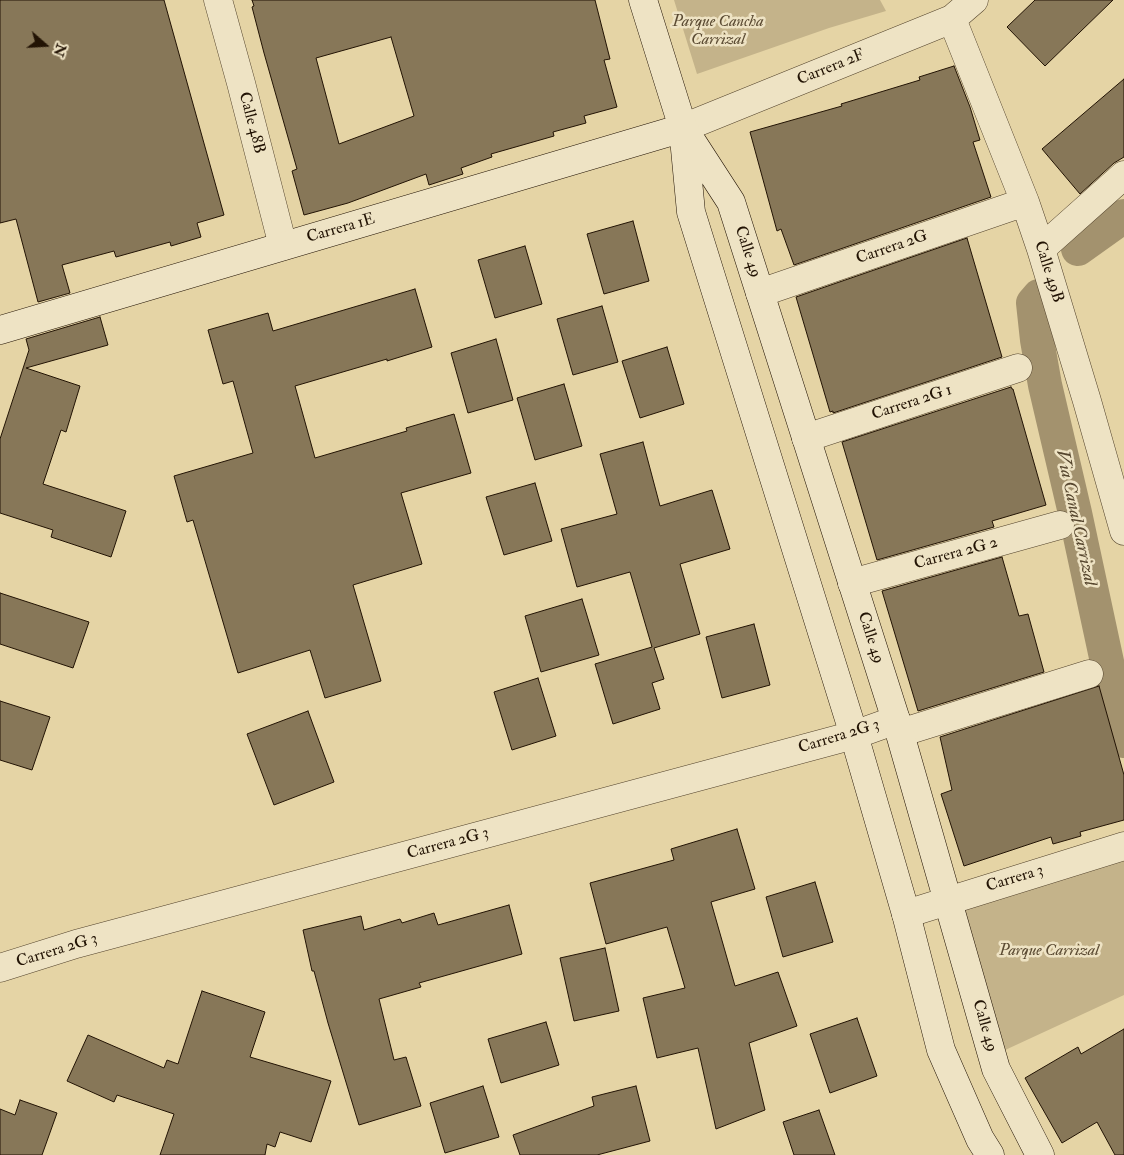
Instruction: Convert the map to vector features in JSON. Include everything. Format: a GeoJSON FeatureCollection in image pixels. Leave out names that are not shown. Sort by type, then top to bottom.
{"type":"FeatureCollection","features":[{"type":"Feature","properties":{"kind":"street","name":"Calle 48B"},"geometry":{"type":"LineString","coordinates":[[218,0],[283,246]]}},
{"type":"Feature","properties":{"kind":"street","name":"Calle 49"},"geometry":{"type":"LineString","coordinates":[[643,0],[682,128],[691,212],[854,735],[906,914],[941,1050],[980,1139],[990,1155]]}},
{"type":"Feature","properties":{"kind":"street","name":"Carrera 2F"},"geometry":{"type":"LineString","coordinates":[[682,128],[952,19],[974,0]]}},
{"type":"Feature","properties":{"kind":"street","name":"Calle 49B"},"geometry":{"type":"LineString","coordinates":[[952,19],[1024,202],[1040,249],[1124,531]]}},
{"type":"Feature","properties":{"kind":"street","name":"Carrera 1E"},"geometry":{"type":"LineString","coordinates":[[0,330],[682,128]]}},
{"type":"Feature","properties":{"kind":"street","name":"Calle 49"},"geometry":{"type":"LineString","coordinates":[[682,128],[731,202],[898,726],[996,1069],[1040,1155]]}},
{"type":"Feature","properties":{"kind":"street"},"geometry":{"type":"LineString","coordinates":[[1040,249],[1124,175]]}},
{"type":"Feature","properties":{"kind":"street","name":"Carrera 2G"},"geometry":{"type":"LineString","coordinates":[[760,293],[1024,202]]}},
{"type":"Feature","properties":{"kind":"street","name":"Carrera 2G 1"},"geometry":{"type":"LineString","coordinates":[[806,438],[1018,368]]}},
{"type":"Feature","properties":{"kind":"street","name":"Carrera 2G 2"},"geometry":{"type":"LineString","coordinates":[[852,583],[1060,525]]}},
{"type":"Feature","properties":{"kind":"street","name":"Carrera 2G 3"},"geometry":{"type":"LineString","coordinates":[[0,968],[85,942],[854,735],[898,726],[1089,674]]}},
{"type":"Feature","properties":{"kind":"street","name":"Carrera 3"},"geometry":{"type":"LineString","coordinates":[[906,914],[1124,846]]}},
{"type":"Feature","properties":{"kind":"green space","name":"Parque Cancha Carrizal"},"geometry":{"type":"Polygon","coordinates":[[[674,0],[880,0],[886,11],[829,28],[697,74],[674,0]]]}},
{"type":"Feature","properties":{"kind":"green space","name":"Parque Carrizal"},"geometry":{"type":"Polygon","coordinates":[[[1124,857],[1124,995],[1003,1051],[958,904],[1124,857]]]}},
{"type":"Feature","properties":{"kind":"building"},"geometry":{"type":"Polygon","coordinates":[[[0,0],[164,0],[224,215],[197,223],[201,237],[171,246],[170,242],[116,257],[114,251],[62,265],[70,293],[38,302],[16,219],[0,223],[0,0]]]}},
{"type":"Feature","properties":{"kind":"building"},"geometry":{"type":"Polygon","coordinates":[[[252,0],[595,0],[610,59],[604,60],[617,107],[584,116],[586,123],[553,132],[554,136],[491,154],[492,157],[461,168],[463,174],[429,185],[426,174],[348,203],[304,215],[292,171],[297,169],[264,53],[252,7],[254,6],[252,0]],[[391,37],[316,58],[339,144],[414,116],[391,37]]]}},
{"type":"Feature","properties":{"kind":"building"},"geometry":{"type":"Polygon","coordinates":[[[1035,0],[1113,0],[1045,66],[1007,27],[1035,0]]]}},
{"type":"Feature","properties":{"kind":"building"},"geometry":{"type":"Polygon","coordinates":[[[954,66],[970,107],[980,140],[973,142],[991,197],[794,265],[781,229],[777,231],[750,132],[842,106],[841,104],[920,80],[919,77],[954,66]]]}},
{"type":"Feature","properties":{"kind":"building"},"geometry":{"type":"Polygon","coordinates":[[[1124,79],[1124,157],[1114,163],[1080,194],[1042,149],[1124,79]]]}},
{"type":"Feature","properties":{"kind":"building"},"geometry":{"type":"Polygon","coordinates":[[[633,221],[649,281],[604,294],[587,234],[633,221]]]}},
{"type":"Feature","properties":{"kind":"building"},"geometry":{"type":"Polygon","coordinates":[[[967,238],[1002,357],[833,413],[833,411],[830,412],[796,297],[967,238]]]}},
{"type":"Feature","properties":{"kind":"building"},"geometry":{"type":"Polygon","coordinates":[[[525,246],[542,304],[495,318],[478,260],[525,246]]]}},
{"type":"Feature","properties":{"kind":"building"},"geometry":{"type":"Polygon","coordinates":[[[415,289],[432,347],[295,386],[315,458],[407,431],[406,428],[454,414],[471,473],[401,493],[422,564],[353,585],[381,681],[325,698],[310,650],[238,673],[193,520],[187,522],[174,476],[253,453],[233,381],[223,384],[208,330],[268,313],[273,331],[415,289]]]}},
{"type":"Feature","properties":{"kind":"building"},"geometry":{"type":"Polygon","coordinates":[[[602,306],[618,362],[573,375],[557,319],[602,306]]]}},
{"type":"Feature","properties":{"kind":"building"},"geometry":{"type":"Polygon","coordinates":[[[100,317],[108,345],[26,368],[80,386],[66,432],[61,430],[43,484],[126,511],[111,557],[51,537],[53,530],[0,513],[0,439],[29,350],[26,339],[100,317]]]}},
{"type":"Feature","properties":{"kind":"building"},"geometry":{"type":"Polygon","coordinates":[[[496,339],[513,400],[468,413],[451,353],[496,339]]]}},
{"type":"Feature","properties":{"kind":"building"},"geometry":{"type":"Polygon","coordinates":[[[667,347],[684,404],[640,418],[622,361],[667,347]]]}},
{"type":"Feature","properties":{"kind":"building"},"geometry":{"type":"Polygon","coordinates":[[[564,384],[582,446],[535,460],[517,398],[564,384]]]}},
{"type":"Feature","properties":{"kind":"building"},"geometry":{"type":"Polygon","coordinates":[[[1011,387],[1046,505],[992,521],[994,527],[877,560],[842,442],[1011,387]]]}},
{"type":"Feature","properties":{"kind":"building"},"geometry":{"type":"Polygon","coordinates":[[[643,442],[660,506],[712,490],[730,549],[680,564],[700,634],[654,648],[664,679],[652,683],[660,709],[613,724],[595,664],[652,647],[630,572],[577,587],[561,529],[617,514],[600,454],[643,442]]]}},
{"type":"Feature","properties":{"kind":"building"},"geometry":{"type":"Polygon","coordinates":[[[535,483],[552,541],[504,555],[486,497],[535,483]]]}},
{"type":"Feature","properties":{"kind":"building"},"geometry":{"type":"Polygon","coordinates":[[[1002,557],[1019,616],[1028,614],[1044,672],[918,711],[882,591],[1002,557]]]}},
{"type":"Feature","properties":{"kind":"building"},"geometry":{"type":"Polygon","coordinates":[[[0,593],[89,622],[73,668],[0,644],[0,593]]]}},
{"type":"Feature","properties":{"kind":"building"},"geometry":{"type":"Polygon","coordinates":[[[582,599],[599,655],[541,672],[525,616],[582,599]]]}},
{"type":"Feature","properties":{"kind":"building"},"geometry":{"type":"Polygon","coordinates":[[[754,624],[770,685],[722,698],[706,637],[754,624]]]}},
{"type":"Feature","properties":{"kind":"building"},"geometry":{"type":"Polygon","coordinates":[[[538,678],[556,736],[512,750],[494,692],[538,678]]]}},
{"type":"Feature","properties":{"kind":"building"},"geometry":{"type":"Polygon","coordinates":[[[1099,686],[1124,775],[1124,820],[1080,832],[1081,836],[1053,844],[1051,837],[964,866],[941,794],[952,790],[940,737],[1099,686]]]}},
{"type":"Feature","properties":{"kind":"building"},"geometry":{"type":"Polygon","coordinates":[[[0,701],[50,717],[32,770],[0,760],[0,701]]]}},
{"type":"Feature","properties":{"kind":"building"},"geometry":{"type":"Polygon","coordinates":[[[308,711],[334,782],[274,805],[247,734],[308,711]]]}},
{"type":"Feature","properties":{"kind":"building"},"geometry":{"type":"Polygon","coordinates":[[[737,829],[755,889],[711,902],[735,986],[778,972],[797,1026],[749,1043],[765,1110],[716,1129],[698,1048],[657,1058],[643,998],[685,988],[667,927],[606,944],[590,883],[674,860],[671,849],[737,829]]]}},
{"type":"Feature","properties":{"kind":"building"},"geometry":{"type":"Polygon","coordinates":[[[815,882],[833,942],[783,957],[766,897],[815,882]]]}},
{"type":"Feature","properties":{"kind":"building"},"geometry":{"type":"Polygon","coordinates":[[[509,905],[522,954],[419,983],[421,987],[379,999],[394,1060],[406,1057],[421,1106],[359,1125],[314,971],[312,971],[303,930],[361,916],[364,930],[400,919],[402,923],[434,913],[438,925],[509,905]]]}},
{"type":"Feature","properties":{"kind":"building"},"geometry":{"type":"Polygon","coordinates":[[[605,948],[619,1011],[574,1021],[560,958],[605,948]]]}},
{"type":"Feature","properties":{"kind":"building"},"geometry":{"type":"Polygon","coordinates":[[[202,991],[265,1012],[250,1057],[331,1081],[311,1142],[280,1132],[275,1147],[267,1144],[265,1155],[160,1155],[174,1114],[117,1095],[114,1102],[67,1081],[88,1035],[164,1068],[167,1060],[178,1064],[202,991]]]}},
{"type":"Feature","properties":{"kind":"building"},"geometry":{"type":"Polygon","coordinates":[[[857,1018],[877,1076],[830,1093],[810,1034],[857,1018]]]}},
{"type":"Feature","properties":{"kind":"building"},"geometry":{"type":"Polygon","coordinates":[[[546,1022],[559,1065],[501,1083],[488,1039],[546,1022]]]}},
{"type":"Feature","properties":{"kind":"building"},"geometry":{"type":"Polygon","coordinates":[[[1124,1029],[1124,1155],[1115,1155],[1097,1122],[1062,1143],[1025,1078],[1078,1047],[1081,1054],[1124,1029]]]}},
{"type":"Feature","properties":{"kind":"building"},"geometry":{"type":"Polygon","coordinates":[[[483,1086],[499,1137],[445,1153],[430,1103],[483,1086]]]}},
{"type":"Feature","properties":{"kind":"building"},"geometry":{"type":"Polygon","coordinates":[[[636,1086],[650,1141],[597,1155],[520,1155],[513,1135],[594,1106],[592,1097],[636,1086]]]}},
{"type":"Feature","properties":{"kind":"building"},"geometry":{"type":"Polygon","coordinates":[[[20,1100],[57,1113],[42,1155],[0,1155],[0,1109],[15,1115],[20,1100]]]}},
{"type":"Feature","properties":{"kind":"building"},"geometry":{"type":"Polygon","coordinates":[[[819,1110],[835,1155],[794,1155],[783,1122],[819,1110]]]}},
{"type":"Feature","properties":{"kind":"waterway","name":"Via Canal Carrizal"},"geometry":{"type":"LineString","coordinates":[[1078,249],[1124,216]]}},
{"type":"Feature","properties":{"kind":"waterway","name":"Via Canal Carrizal"},"geometry":{"type":"LineString","coordinates":[[1039,296],[1033,303],[1045,385],[1075,513],[1124,741]]}}]}
